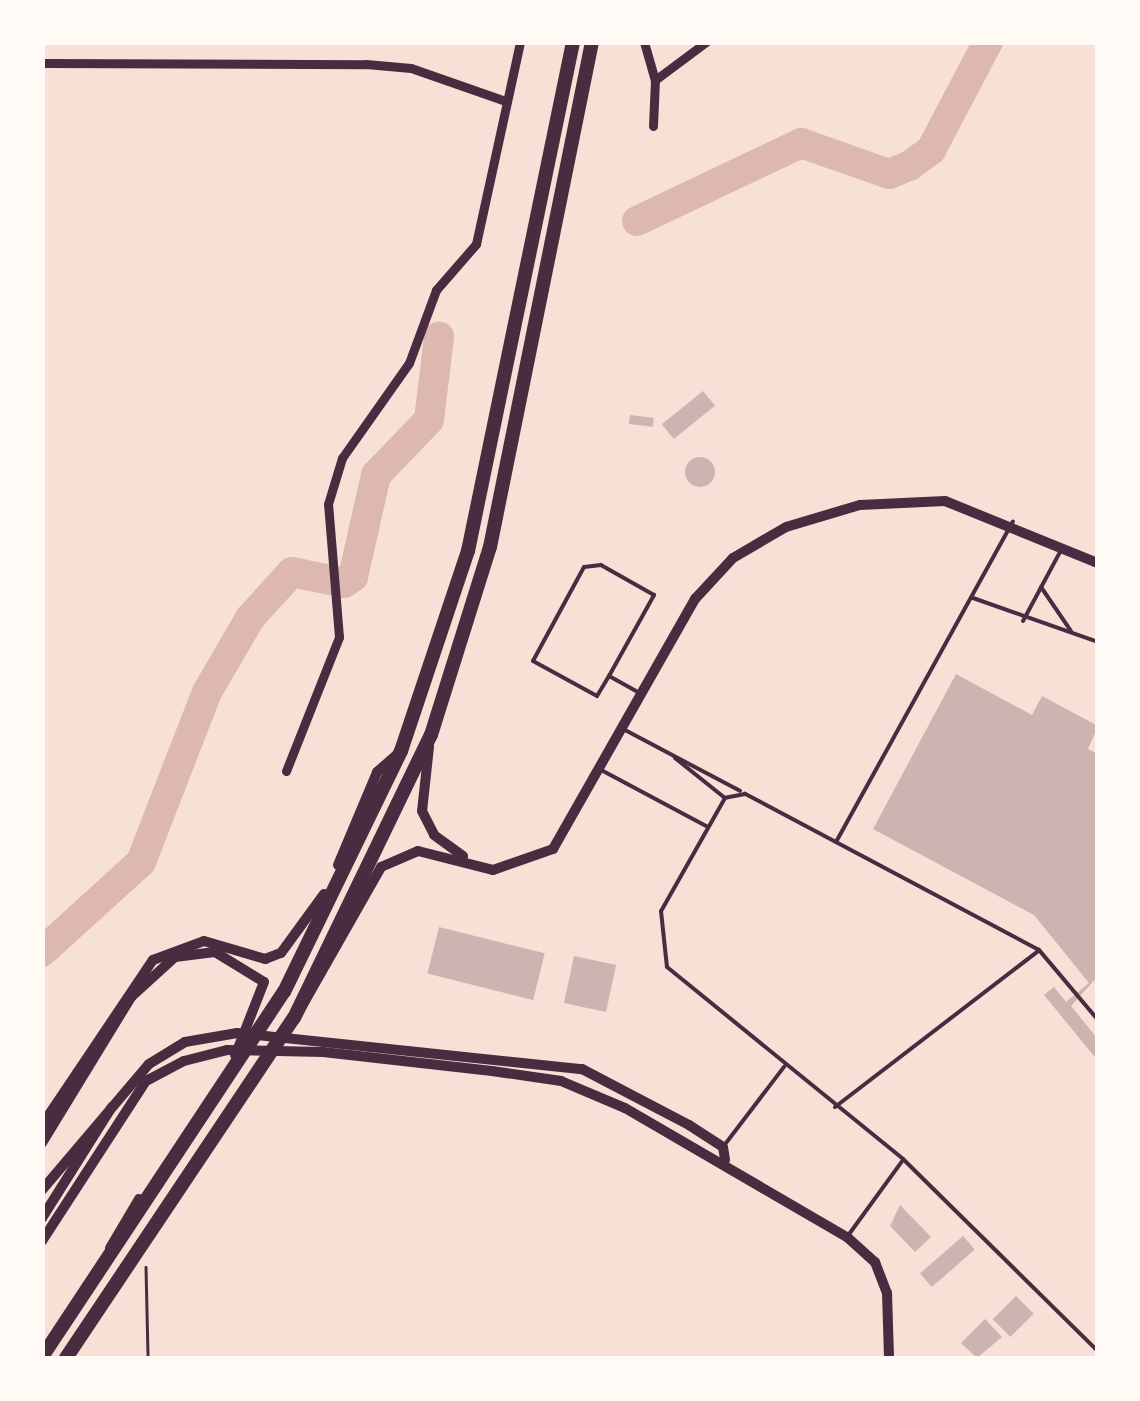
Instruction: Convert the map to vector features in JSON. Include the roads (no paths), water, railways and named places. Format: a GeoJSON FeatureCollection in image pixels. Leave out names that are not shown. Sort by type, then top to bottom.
{"type":"FeatureCollection","features":[{"type":"Feature","properties":{"kind":"highway"},"geometry":{"type":"LineString","coordinates":[[42,1357],[284,992],[402,751],[468,551],[573,42]]}},
{"type":"Feature","properties":{"kind":"highway"},"geometry":{"type":"LineString","coordinates":[[66,1358],[294,1018],[431,735],[490,546],[592,42]]}},
{"type":"Feature","properties":{"kind":"street"},"geometry":{"type":"LineString","coordinates":[[286,771],[340,637],[328,504],[342,458],[409,363],[436,290],[476,244],[503,100],[520,42]]}},
{"type":"Feature","properties":{"kind":"street"},"geometry":{"type":"LineString","coordinates":[[644,42],[656,80],[653,126]]}},
{"type":"Feature","properties":{"kind":"street"},"geometry":{"type":"LineString","coordinates":[[656,80],[706,42]]}},
{"type":"Feature","properties":{"kind":"street"},"geometry":{"type":"LineString","coordinates":[[42,63],[366,64],[412,68],[503,100]]}},
{"type":"Feature","properties":{"kind":"street"},"geometry":{"type":"LineString","coordinates":[[294,1018],[381,867],[418,851],[468,860],[494,870],[553,849],[603,771],[695,598],[733,558],[786,528],[900,498],[1013,522],[1098,564]]}},
{"type":"Feature","properties":{"kind":"street"},"geometry":{"type":"LineString","coordinates":[[431,735],[422,811],[434,836],[468,860]]}},
{"type":"Feature","properties":{"kind":"street"},"geometry":{"type":"LineString","coordinates":[[42,1126],[153,960],[204,941],[265,959],[301,933],[377,772],[402,751]]}},
{"type":"Feature","properties":{"kind":"street"},"geometry":{"type":"LineString","coordinates":[[42,1143],[131,997],[174,957],[215,952],[264,982],[233,1060],[114,1234],[107,1259]]}},
{"type":"Feature","properties":{"kind":"street"},"geometry":{"type":"LineString","coordinates":[[42,1190],[126,1084],[185,1042],[237,1034],[320,1036],[582,1069],[724,1154],[848,1237],[875,1262],[887,1293],[888,1358]]}},
{"type":"Feature","properties":{"kind":"street"},"geometry":{"type":"LineString","coordinates":[[42,1240],[146,1082],[227,1050],[323,1052],[561,1081],[724,1154]]}},
{"type":"Feature","properties":{"kind":"street"},"geometry":{"type":"LineString","coordinates":[[42,1218],[126,1084]]}},
{"type":"Feature","properties":{"kind":"lane"},"geometry":{"type":"LineString","coordinates":[[836,842],[1013,522]]}},
{"type":"Feature","properties":{"kind":"lane"},"geometry":{"type":"LineString","coordinates":[[1023,621],[1063,546]]}},
{"type":"Feature","properties":{"kind":"lane"},"geometry":{"type":"LineString","coordinates":[[602,566],[654,594],[609,676],[598,696],[533,661],[584,567],[602,566]]}},
{"type":"Feature","properties":{"kind":"lane"},"geometry":{"type":"LineString","coordinates":[[1041,587],[1075,634]]}},
{"type":"Feature","properties":{"kind":"lane"},"geometry":{"type":"LineString","coordinates":[[972,598],[1023,621],[1098,642]]}},
{"type":"Feature","properties":{"kind":"lane"},"geometry":{"type":"LineString","coordinates":[[609,676],[642,694]]}},
{"type":"Feature","properties":{"kind":"lane"},"geometry":{"type":"LineString","coordinates":[[624,730],[1039,950],[1098,1020]]}},
{"type":"Feature","properties":{"kind":"lane"},"geometry":{"type":"LineString","coordinates":[[673,756],[692,780],[725,798],[744,794]]}},
{"type":"Feature","properties":{"kind":"lane"},"geometry":{"type":"LineString","coordinates":[[603,771],[708,827]]}},
{"type":"Feature","properties":{"kind":"lane"},"geometry":{"type":"LineString","coordinates":[[725,798],[661,911],[658,946],[667,968],[784,1067],[904,1159],[1098,1352]]}},
{"type":"Feature","properties":{"kind":"lane"},"geometry":{"type":"LineString","coordinates":[[835,1106],[1039,950]]}},
{"type":"Feature","properties":{"kind":"lane"},"geometry":{"type":"LineString","coordinates":[[724,1154],[784,1067]]}},
{"type":"Feature","properties":{"kind":"lane"},"geometry":{"type":"LineString","coordinates":[[848,1237],[904,1159]]}},
{"type":"Feature","properties":{"kind":"waterway"},"geometry":{"type":"LineString","coordinates":[[637,221],[801,143],[889,174],[909,166],[931,150],[988,42]]}},
{"type":"Feature","properties":{"kind":"waterway"},"geometry":{"type":"LineString","coordinates":[[42,952],[141,862],[207,692],[250,618],[292,572],[344,583],[353,577],[376,475],[429,420],[439,337]]}}]}
